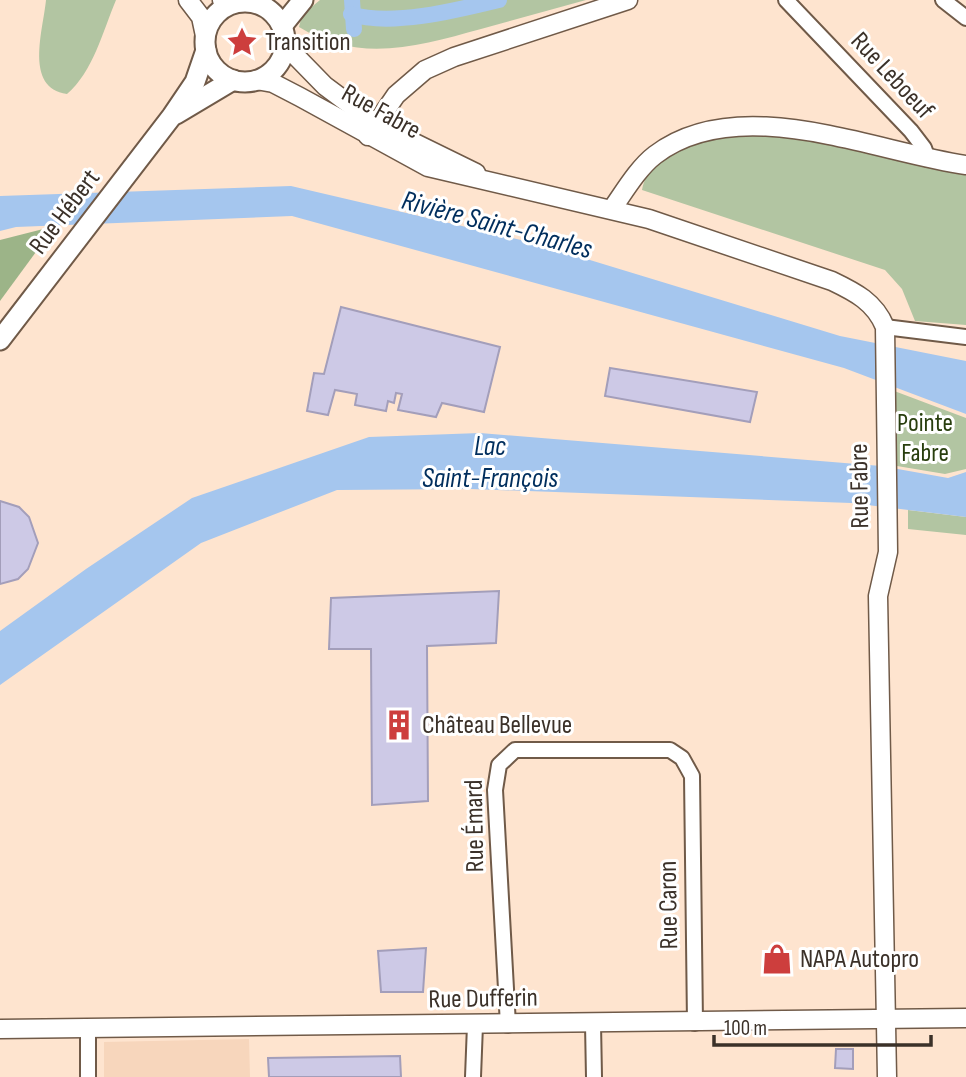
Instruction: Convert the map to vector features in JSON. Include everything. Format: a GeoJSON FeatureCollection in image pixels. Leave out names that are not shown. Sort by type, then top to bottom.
{"type":"FeatureCollection","features":[{"type":"Feature","properties":{"kind":"main road"},"geometry":{"type":"LineString","coordinates":[[282,26],[303,0]]}},
{"type":"Feature","properties":{"kind":"main road"},"geometry":{"type":"LineString","coordinates":[[226,2],[263,2],[282,26],[285,46],[276,67],[256,80],[233,80],[215,69],[206,43],[214,16],[226,2]]}},
{"type":"Feature","properties":{"kind":"main road","name":"Rue Hébert"},"geometry":{"type":"LineString","coordinates":[[0,340],[172,116],[195,82],[206,43]]}},
{"type":"Feature","properties":{"kind":"main road","name":"Rue Hébert"},"geometry":{"type":"LineString","coordinates":[[172,116],[233,80]]}},
{"type":"Feature","properties":{"kind":"street"},"geometry":{"type":"LineString","coordinates":[[188,0],[201,17],[206,43]]}},
{"type":"Feature","properties":{"kind":"street"},"geometry":{"type":"LineString","coordinates":[[372,130],[396,94],[425,70],[454,57],[628,0]]}},
{"type":"Feature","properties":{"kind":"street","name":"Rue Leboeuf"},"geometry":{"type":"LineString","coordinates":[[786,0],[911,131],[924,148],[928,159]]}},
{"type":"Feature","properties":{"kind":"street"},"geometry":{"type":"LineString","coordinates":[[943,0],[966,18]]}},
{"type":"Feature","properties":{"kind":"street","name":"Rue Fabre"},"geometry":{"type":"LineString","coordinates":[[285,46],[372,130]]}},
{"type":"Feature","properties":{"kind":"street","name":"Rue Fabre"},"geometry":{"type":"LineString","coordinates":[[256,80],[273,83],[485,179],[612,209],[832,281],[874,306],[885,327],[888,552],[878,596],[887,1077]]}},
{"type":"Feature","properties":{"kind":"street"},"geometry":{"type":"LineString","coordinates":[[612,209],[654,156],[685,139],[731,128],[766,124],[966,165]]}},
{"type":"Feature","properties":{"kind":"street"},"geometry":{"type":"LineString","coordinates":[[885,327],[966,337]]}},
{"type":"Feature","properties":{"kind":"street","name":"Rue Émard"},"geometry":{"type":"LineString","coordinates":[[508,1025],[495,790],[499,765],[515,750],[670,750],[682,758],[692,776],[691,787]]}},
{"type":"Feature","properties":{"kind":"street","name":"Rue Caron"},"geometry":{"type":"LineString","coordinates":[[691,787],[695,1023]]}},
{"type":"Feature","properties":{"kind":"street","name":"Rue Dufferin"},"geometry":{"type":"LineString","coordinates":[[0,1029],[966,1018]]}},
{"type":"Feature","properties":{"kind":"street"},"geometry":{"type":"LineString","coordinates":[[593,1024],[594,1077]]}},
{"type":"Feature","properties":{"kind":"street"},"geometry":{"type":"LineString","coordinates":[[473,1077],[475,1025]]}},
{"type":"Feature","properties":{"kind":"street"},"geometry":{"type":"LineString","coordinates":[[88,1028],[88,1077]]}},
{"type":"Feature","properties":{"kind":"shaded area"},"geometry":{"type":"Polygon","coordinates":[[[249,1039],[250,1077],[104,1077],[104,1042],[249,1039]]]}},
{"type":"Feature","properties":{"kind":"green space"},"geometry":{"type":"Polygon","coordinates":[[[46,0],[116,0],[91,63],[67,94],[54,90],[45,81],[41,70],[40,42],[46,0]]]}},
{"type":"Feature","properties":{"kind":"green space"},"geometry":{"type":"Polygon","coordinates":[[[320,0],[586,0],[435,41],[412,46],[367,48],[344,45],[299,27],[302,15],[320,0]]]}},
{"type":"Feature","properties":{"kind":"green space"},"geometry":{"type":"Polygon","coordinates":[[[756,132],[819,141],[966,171],[966,325],[915,321],[902,289],[885,270],[642,190],[648,174],[672,151],[704,140],[756,132]]]}},
{"type":"Feature","properties":{"kind":"green space"},"geometry":{"type":"Polygon","coordinates":[[[55,226],[0,301],[0,240],[55,226]]]}},
{"type":"Feature","properties":{"kind":"green space","name":"Pointe Fabre"},"geometry":{"type":"Polygon","coordinates":[[[889,389],[966,418],[966,469],[945,474],[891,465],[889,389]]]}},
{"type":"Feature","properties":{"kind":"green space"},"geometry":{"type":"Polygon","coordinates":[[[908,510],[966,517],[966,535],[908,529],[908,510]]]}},
{"type":"Feature","properties":{"kind":"water"},"geometry":{"type":"Polygon","coordinates":[[[291,186],[534,243],[840,336],[966,361],[966,414],[844,368],[292,216],[16,227],[0,231],[0,196],[291,186]]]}},
{"type":"Feature","properties":{"kind":"water","name":"Lac Saint-François"},"geometry":{"type":"Polygon","coordinates":[[[480,433],[881,466],[948,478],[966,472],[966,517],[851,503],[471,489],[337,490],[201,543],[0,685],[0,631],[192,498],[369,437],[480,433]]]}},
{"type":"Feature","properties":{"kind":"building"},"geometry":{"type":"Polygon","coordinates":[[[341,307],[500,347],[484,412],[442,403],[436,417],[398,410],[402,394],[396,393],[394,403],[388,401],[386,411],[355,405],[357,394],[335,390],[328,415],[307,411],[314,373],[324,374],[341,307]]]}},
{"type":"Feature","properties":{"kind":"building"},"geometry":{"type":"Polygon","coordinates":[[[610,368],[757,392],[750,422],[605,396],[610,368]]]}},
{"type":"Feature","properties":{"kind":"building"},"geometry":{"type":"Polygon","coordinates":[[[0,501],[19,507],[29,517],[38,543],[28,569],[18,579],[0,584],[0,501]]]}},
{"type":"Feature","properties":{"kind":"building","name":"Château Bellevue"},"geometry":{"type":"Polygon","coordinates":[[[499,591],[496,643],[427,646],[428,801],[372,805],[371,649],[329,649],[331,598],[499,591]]]}},
{"type":"Feature","properties":{"kind":"building"},"geometry":{"type":"Polygon","coordinates":[[[426,948],[423,992],[381,992],[378,951],[426,948]]]}},
{"type":"Feature","properties":{"kind":"building"},"geometry":{"type":"Polygon","coordinates":[[[836,1049],[853,1049],[853,1069],[835,1068],[836,1049]]]}},
{"type":"Feature","properties":{"kind":"building"},"geometry":{"type":"Polygon","coordinates":[[[400,1056],[401,1077],[269,1077],[268,1058],[400,1056]]]}},
{"type":"Feature","properties":{"kind":"waterway"},"geometry":{"type":"LineString","coordinates":[[352,0],[354,29]]}},
{"type":"Feature","properties":{"kind":"waterway"},"geometry":{"type":"LineString","coordinates":[[351,14],[367,18],[405,18],[499,0]]}},
{"type":"Feature","properties":{"kind":"place","name":"Transition"},"geometry":{"type":"Point","coordinates":[242,42]}},
{"type":"Feature","properties":{"kind":"place","name":"Château Bellevue"},"geometry":{"type":"Point","coordinates":[399,725]}},
{"type":"Feature","properties":{"kind":"place","name":"NAPA Autopro"},"geometry":{"type":"Point","coordinates":[777,959]}},
{"type":"Feature","properties":{"kind":"water label","name":"Rivière Saint-Charles"},"geometry":{"type":"Point","coordinates":[497,225]}}]}
